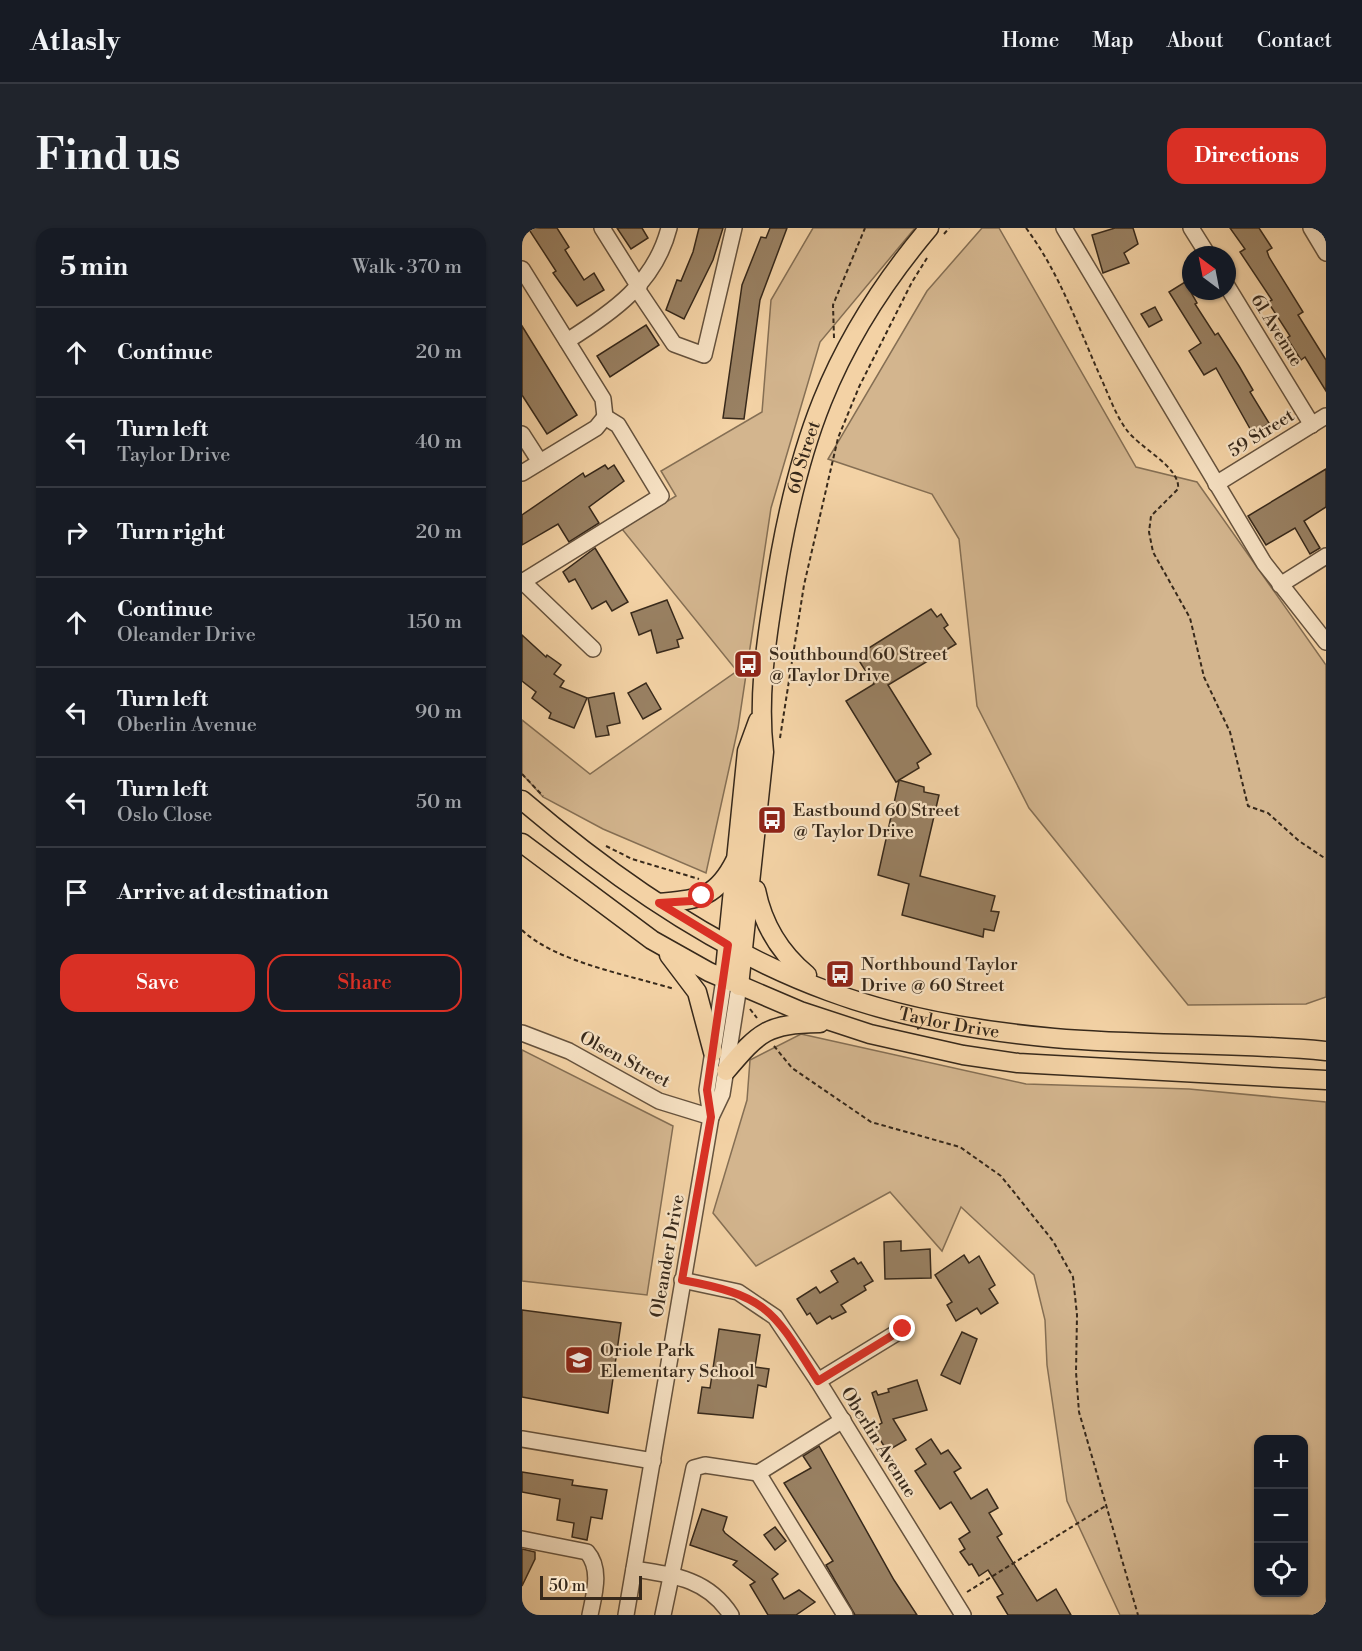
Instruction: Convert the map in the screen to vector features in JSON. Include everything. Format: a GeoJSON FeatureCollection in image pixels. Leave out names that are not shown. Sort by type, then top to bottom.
{"type":"FeatureCollection","features":[{"type":"Feature","properties":{"kind":"main road","name":"60 Street"},"geometry":{"type":"LineString","coordinates":[[736,949],[737,856],[747,751],[759,716],[782,536],[809,433],[836,369],[861,321],[885,284],[936,232]]}},
{"type":"Feature","properties":{"kind":"main road","name":"60 Street"},"geometry":{"type":"LineString","coordinates":[[736,949],[753,873],[764,752],[759,716]]}},
{"type":"Feature","properties":{"kind":"main road","name":"Taylor Drive"},"geometry":{"type":"LineString","coordinates":[[522,800],[568,840],[659,903],[736,949],[826,991],[895,1011],[1007,1033],[1057,1038],[1326,1051]]}},
{"type":"Feature","properties":{"kind":"main road","name":"Taylor Drive"},"geometry":{"type":"LineString","coordinates":[[522,843],[652,940],[732,982],[833,1023],[913,1045],[1018,1063],[1326,1080]]}},
{"type":"Feature","properties":{"kind":"main road"},"geometry":{"type":"LineString","coordinates":[[659,903],[691,901],[710,892],[728,874],[737,856]]}},
{"type":"Feature","properties":{"kind":"main road"},"geometry":{"type":"LineString","coordinates":[[753,873],[763,917],[777,944],[790,961],[826,991]]}},
{"type":"Feature","properties":{"kind":"main road"},"geometry":{"type":"LineString","coordinates":[[652,940],[691,982],[700,1004],[713,1052]]}},
{"type":"Feature","properties":{"kind":"main road"},"geometry":{"type":"LineString","coordinates":[[732,982],[736,949]]}},
{"type":"Feature","properties":{"kind":"main road"},"geometry":{"type":"LineString","coordinates":[[726,1071],[750,1043],[774,1027],[833,1023]]}},
{"type":"Feature","properties":{"kind":"street"},"geometry":{"type":"LineString","coordinates":[[602,228],[674,344],[704,356],[734,228]]}},
{"type":"Feature","properties":{"kind":"street"},"geometry":{"type":"LineString","coordinates":[[567,341],[614,310],[638,288],[658,260],[669,228]]}},
{"type":"Feature","properties":{"kind":"street"},"geometry":{"type":"LineString","coordinates":[[1064,228],[1264,563],[1326,642]]}},
{"type":"Feature","properties":{"kind":"street"},"geometry":{"type":"LineString","coordinates":[[1191,228],[1202,246]]}},
{"type":"Feature","properties":{"kind":"street"},"geometry":{"type":"LineString","coordinates":[[1311,228],[1326,252]]}},
{"type":"Feature","properties":{"kind":"street"},"geometry":{"type":"LineString","coordinates":[[522,269],[603,399],[606,417],[618,425],[661,496],[522,582],[593,649]]}},
{"type":"Feature","properties":{"kind":"street","name":"61 Avenue"},"geometry":{"type":"LineString","coordinates":[[1236,300],[1312,425]]}},
{"type":"Feature","properties":{"kind":"street","name":"59 Street"},"geometry":{"type":"LineString","coordinates":[[1216,484],[1326,416]]}},
{"type":"Feature","properties":{"kind":"street"},"geometry":{"type":"LineString","coordinates":[[522,473],[596,428],[606,417]]}},
{"type":"Feature","properties":{"kind":"street"},"geometry":{"type":"LineString","coordinates":[[522,434],[540,462]]}},
{"type":"Feature","properties":{"kind":"street"},"geometry":{"type":"LineString","coordinates":[[1280,585],[1326,555]]}},
{"type":"Feature","properties":{"kind":"street","name":"Oleander Drive"},"geometry":{"type":"LineString","coordinates":[[711,1117],[707,1090],[713,1052],[732,982]]}},
{"type":"Feature","properties":{"kind":"street","name":"Oleander Drive"},"geometry":{"type":"LineString","coordinates":[[626,1615],[711,1117],[722,1094],[726,1071],[732,982]]}},
{"type":"Feature","properties":{"kind":"street","name":"Olsen Street"},"geometry":{"type":"LineString","coordinates":[[522,1033],[569,1051],[659,1101],[711,1117]]}},
{"type":"Feature","properties":{"kind":"street","name":"Oberlin Avenue"},"geometry":{"type":"LineString","coordinates":[[682,1280],[738,1292],[765,1308],[782,1326],[843,1420],[963,1615]]}},
{"type":"Feature","properties":{"kind":"street"},"geometry":{"type":"LineString","coordinates":[[818,1381],[903,1329]]}},
{"type":"Feature","properties":{"kind":"street"},"geometry":{"type":"LineString","coordinates":[[663,1615],[694,1468],[705,1465],[758,1473],[843,1420]]}},
{"type":"Feature","properties":{"kind":"street"},"geometry":{"type":"LineString","coordinates":[[522,1439],[653,1461]]}},
{"type":"Feature","properties":{"kind":"street"},"geometry":{"type":"LineString","coordinates":[[758,1473],[845,1615]]}},
{"type":"Feature","properties":{"kind":"street"},"geometry":{"type":"LineString","coordinates":[[522,1539],[588,1552],[594,1564],[596,1577],[590,1615]]}},
{"type":"Feature","properties":{"kind":"street"},"geometry":{"type":"LineString","coordinates":[[634,1569],[693,1580],[709,1590],[731,1615]]}},
{"type":"Feature","properties":{"kind":"path"},"geometry":{"type":"LineString","coordinates":[[835,341],[832,332],[833,305],[865,228]]}},
{"type":"Feature","properties":{"kind":"path"},"geometry":{"type":"LineString","coordinates":[[936,232],[949,228]]}},
{"type":"Feature","properties":{"kind":"path"},"geometry":{"type":"LineString","coordinates":[[1026,228],[1043,254],[1072,312],[1125,428],[1141,446],[1167,466],[1178,480],[1178,489],[1151,516],[1150,544],[1155,558],[1190,618],[1204,677],[1230,732],[1248,806],[1268,813],[1299,840],[1326,859]]}},
{"type":"Feature","properties":{"kind":"path"},"geometry":{"type":"LineString","coordinates":[[780,738],[804,585],[838,438],[859,387],[912,282],[929,255]]}},
{"type":"Feature","properties":{"kind":"path"},"geometry":{"type":"LineString","coordinates":[[522,774],[545,798]]}},
{"type":"Feature","properties":{"kind":"path"},"geometry":{"type":"LineString","coordinates":[[602,843],[632,859],[703,881]]}},
{"type":"Feature","properties":{"kind":"path"},"geometry":{"type":"LineString","coordinates":[[522,930],[532,939],[556,953],[680,991]]}},
{"type":"Feature","properties":{"kind":"path"},"geometry":{"type":"LineString","coordinates":[[748,1007],[763,1025]]}},
{"type":"Feature","properties":{"kind":"path"},"geometry":{"type":"LineString","coordinates":[[773,1043],[792,1068],[871,1122],[960,1147],[1001,1176],[1053,1241],[1073,1277],[1077,1315],[1076,1372],[1079,1412],[1138,1615]]}},
{"type":"Feature","properties":{"kind":"path"},"geometry":{"type":"LineString","coordinates":[[954,1600],[1107,1505]]}},
{"type":"Feature","properties":{"kind":"shaded area"},"geometry":{"type":"Polygon","coordinates":[[[813,228],[915,228],[820,342],[771,508],[738,728],[706,873],[603,829],[543,797],[522,774],[522,720],[590,774],[737,671],[622,529],[676,496],[661,471],[762,412],[771,300],[813,228]]]}},
{"type":"Feature","properties":{"kind":"shaded area"},"geometry":{"type":"Polygon","coordinates":[[[982,228],[999,228],[1136,467],[1197,482],[1326,665],[1326,997],[1306,1004],[1188,1005],[1029,808],[977,706],[959,539],[932,494],[828,459],[927,291],[982,228]]]}},
{"type":"Feature","properties":{"kind":"shaded area"},"geometry":{"type":"Polygon","coordinates":[[[801,1034],[1026,1084],[1189,1089],[1326,1102],[1326,1615],[1120,1615],[1067,1501],[1047,1365],[1045,1320],[1034,1275],[961,1207],[942,1251],[890,1192],[756,1266],[713,1213],[747,1100],[750,1060],[801,1034]]]}},
{"type":"Feature","properties":{"kind":"shaded area"},"geometry":{"type":"Polygon","coordinates":[[[522,1050],[673,1126],[647,1295],[522,1281],[522,1050]]]}},
{"type":"Feature","properties":{"kind":"building"},"geometry":{"type":"Polygon","coordinates":[[[528,228],[557,228],[569,247],[565,250],[584,280],[594,273],[604,290],[577,306],[553,273],[556,271],[528,228]]]}},
{"type":"Feature","properties":{"kind":"building"},"geometry":{"type":"Polygon","coordinates":[[[617,228],[642,228],[648,238],[631,249],[617,228]]]}},
{"type":"Feature","properties":{"kind":"building"},"geometry":{"type":"Polygon","coordinates":[[[699,228],[723,228],[713,260],[684,319],[666,310],[677,280],[681,281],[693,252],[699,228]]]}},
{"type":"Feature","properties":{"kind":"building"},"geometry":{"type":"Polygon","coordinates":[[[770,228],[787,228],[760,300],[744,419],[723,418],[742,285],[761,237],[766,238],[770,228]]]}},
{"type":"Feature","properties":{"kind":"building"},"geometry":{"type":"Polygon","coordinates":[[[1115,228],[1133,228],[1138,244],[1124,253],[1129,263],[1103,273],[1092,235],[1115,228]]]}},
{"type":"Feature","properties":{"kind":"building"},"geometry":{"type":"Polygon","coordinates":[[[1230,228],[1259,228],[1272,248],[1267,251],[1269,257],[1303,312],[1298,315],[1326,360],[1326,391],[1305,357],[1301,360],[1287,338],[1290,336],[1268,302],[1272,300],[1240,252],[1245,249],[1230,228]]]}},
{"type":"Feature","properties":{"kind":"building"},"geometry":{"type":"Polygon","coordinates":[[[1182,284],[1182,300],[1195,300],[1197,303],[1195,304],[1215,335],[1218,333],[1239,366],[1253,390],[1250,392],[1269,423],[1253,434],[1216,368],[1204,375],[1189,351],[1201,343],[1169,292],[1182,284]]]}},
{"type":"Feature","properties":{"kind":"building"},"geometry":{"type":"Polygon","coordinates":[[[1155,307],[1162,320],[1149,327],[1141,314],[1155,307]]]}},
{"type":"Feature","properties":{"kind":"building"},"geometry":{"type":"Polygon","coordinates":[[[646,325],[659,345],[610,377],[597,356],[646,325]]]}},
{"type":"Feature","properties":{"kind":"building"},"geometry":{"type":"Polygon","coordinates":[[[522,326],[577,415],[547,434],[522,395],[522,326]]]}},
{"type":"Feature","properties":{"kind":"building"},"geometry":{"type":"Polygon","coordinates":[[[605,465],[608,469],[614,465],[624,481],[589,507],[599,523],[569,542],[558,524],[522,545],[522,515],[583,473],[585,477],[605,465]]]}},
{"type":"Feature","properties":{"kind":"building"},"geometry":{"type":"Polygon","coordinates":[[[1326,469],[1326,507],[1304,521],[1320,548],[1310,554],[1295,528],[1266,545],[1248,516],[1326,469]]]}},
{"type":"Feature","properties":{"kind":"building"},"geometry":{"type":"Polygon","coordinates":[[[595,548],[628,602],[612,611],[606,601],[592,609],[575,579],[569,582],[563,572],[595,548]]]}},
{"type":"Feature","properties":{"kind":"building"},"geometry":{"type":"Polygon","coordinates":[[[667,600],[683,638],[677,640],[679,647],[657,653],[651,630],[639,635],[631,613],[667,600]]]}},
{"type":"Feature","properties":{"kind":"building"},"geometry":{"type":"Polygon","coordinates":[[[931,609],[937,617],[941,614],[948,625],[944,628],[956,644],[888,685],[931,754],[917,763],[919,768],[899,780],[924,787],[924,792],[939,795],[920,876],[995,896],[991,911],[999,912],[994,931],[984,929],[983,937],[902,915],[909,884],[878,875],[899,781],[896,782],[846,701],[874,684],[856,656],[931,609]]]}},
{"type":"Feature","properties":{"kind":"building"},"geometry":{"type":"Polygon","coordinates":[[[522,635],[546,657],[547,655],[561,665],[554,674],[564,681],[560,687],[587,698],[574,728],[549,718],[551,713],[532,698],[536,692],[522,681],[522,635]]]}},
{"type":"Feature","properties":{"kind":"building"},"geometry":{"type":"Polygon","coordinates":[[[646,683],[661,709],[643,719],[628,693],[646,683]]]}},
{"type":"Feature","properties":{"kind":"building"},"geometry":{"type":"Polygon","coordinates":[[[614,693],[620,723],[607,726],[609,735],[596,737],[588,698],[614,693]]]}},
{"type":"Feature","properties":{"kind":"building"},"geometry":{"type":"Polygon","coordinates":[[[901,1241],[901,1251],[930,1249],[931,1278],[885,1279],[884,1242],[901,1241]]]}},
{"type":"Feature","properties":{"kind":"building"},"geometry":{"type":"Polygon","coordinates":[[[964,1255],[969,1263],[979,1256],[995,1285],[989,1289],[998,1303],[981,1314],[977,1308],[956,1321],[947,1305],[952,1302],[935,1275],[964,1255]]]}},
{"type":"Feature","properties":{"kind":"building"},"geometry":{"type":"Polygon","coordinates":[[[854,1258],[858,1264],[861,1262],[873,1281],[864,1286],[866,1290],[841,1305],[846,1312],[832,1319],[830,1316],[817,1324],[810,1313],[807,1315],[797,1299],[816,1287],[820,1293],[838,1282],[831,1271],[854,1258]]]}},
{"type":"Feature","properties":{"kind":"building"},"geometry":{"type":"Polygon","coordinates":[[[522,1310],[621,1323],[608,1413],[522,1397],[522,1310]]]}},
{"type":"Feature","properties":{"kind":"building"},"geometry":{"type":"Polygon","coordinates":[[[719,1329],[760,1335],[755,1367],[769,1369],[766,1387],[758,1385],[753,1418],[698,1413],[702,1387],[710,1388],[719,1329]]]}},
{"type":"Feature","properties":{"kind":"building"},"geometry":{"type":"Polygon","coordinates":[[[962,1332],[977,1339],[960,1384],[941,1375],[962,1332]]]}},
{"type":"Feature","properties":{"kind":"building"},"geometry":{"type":"Polygon","coordinates":[[[917,1380],[927,1410],[893,1419],[906,1440],[887,1451],[873,1428],[882,1423],[872,1393],[876,1391],[878,1395],[889,1392],[888,1389],[917,1380]]]}},
{"type":"Feature","properties":{"kind":"building"},"geometry":{"type":"Polygon","coordinates":[[[931,1439],[941,1454],[948,1450],[961,1468],[954,1472],[971,1499],[987,1489],[998,1508],[989,1513],[1002,1534],[997,1537],[1037,1601],[1056,1589],[1071,1615],[1008,1615],[997,1597],[1003,1594],[988,1570],[979,1576],[972,1564],[969,1565],[960,1552],[965,1549],[959,1539],[970,1532],[951,1502],[940,1509],[915,1471],[926,1464],[916,1449],[931,1439]]]}},
{"type":"Feature","properties":{"kind":"building"},"geometry":{"type":"Polygon","coordinates":[[[819,1446],[894,1580],[917,1615],[855,1615],[826,1565],[833,1561],[784,1483],[811,1468],[803,1456],[819,1446]]]}},
{"type":"Feature","properties":{"kind":"building"},"geometry":{"type":"Polygon","coordinates":[[[522,1472],[573,1480],[572,1485],[607,1490],[602,1519],[591,1517],[587,1540],[572,1537],[574,1523],[557,1520],[560,1499],[522,1492],[522,1472]]]}},
{"type":"Feature","properties":{"kind":"building"},"geometry":{"type":"Polygon","coordinates":[[[702,1509],[727,1517],[723,1530],[725,1533],[778,1574],[772,1579],[784,1599],[799,1590],[815,1602],[796,1615],[768,1615],[750,1585],[755,1582],[733,1565],[737,1561],[690,1545],[702,1509]]]}},
{"type":"Feature","properties":{"kind":"building"},"geometry":{"type":"Polygon","coordinates":[[[775,1527],[786,1541],[775,1550],[764,1535],[775,1527]]]}},
{"type":"Feature","properties":{"kind":"building"},"geometry":{"type":"Polygon","coordinates":[[[522,1549],[535,1552],[535,1559],[522,1586],[522,1549]]]}},
{"type":"Feature","properties":{"kind":"place","name":"Southbound 60 Street @ Taylor Drive"},"geometry":{"type":"Point","coordinates":[748,664]}},
{"type":"Feature","properties":{"kind":"place","name":"Eastbound 60 Street @ Taylor Drive"},"geometry":{"type":"Point","coordinates":[772,820]}},
{"type":"Feature","properties":{"kind":"place","name":"Northbound Taylor Drive @ 60 Street"},"geometry":{"type":"Point","coordinates":[840,974]}},
{"type":"Feature","properties":{"kind":"place","name":"Oriole Park Elementary School"},"geometry":{"type":"Point","coordinates":[579,1360]}},
{"type":"Feature","properties":{"kind":"route"},"geometry":{"type":"LineString","coordinates":[[702,896],[691,901],[659,903],[728,945],[707,1090],[711,1117],[682,1280],[738,1292],[765,1308],[790,1337],[818,1381],[903,1329]]}}]}
